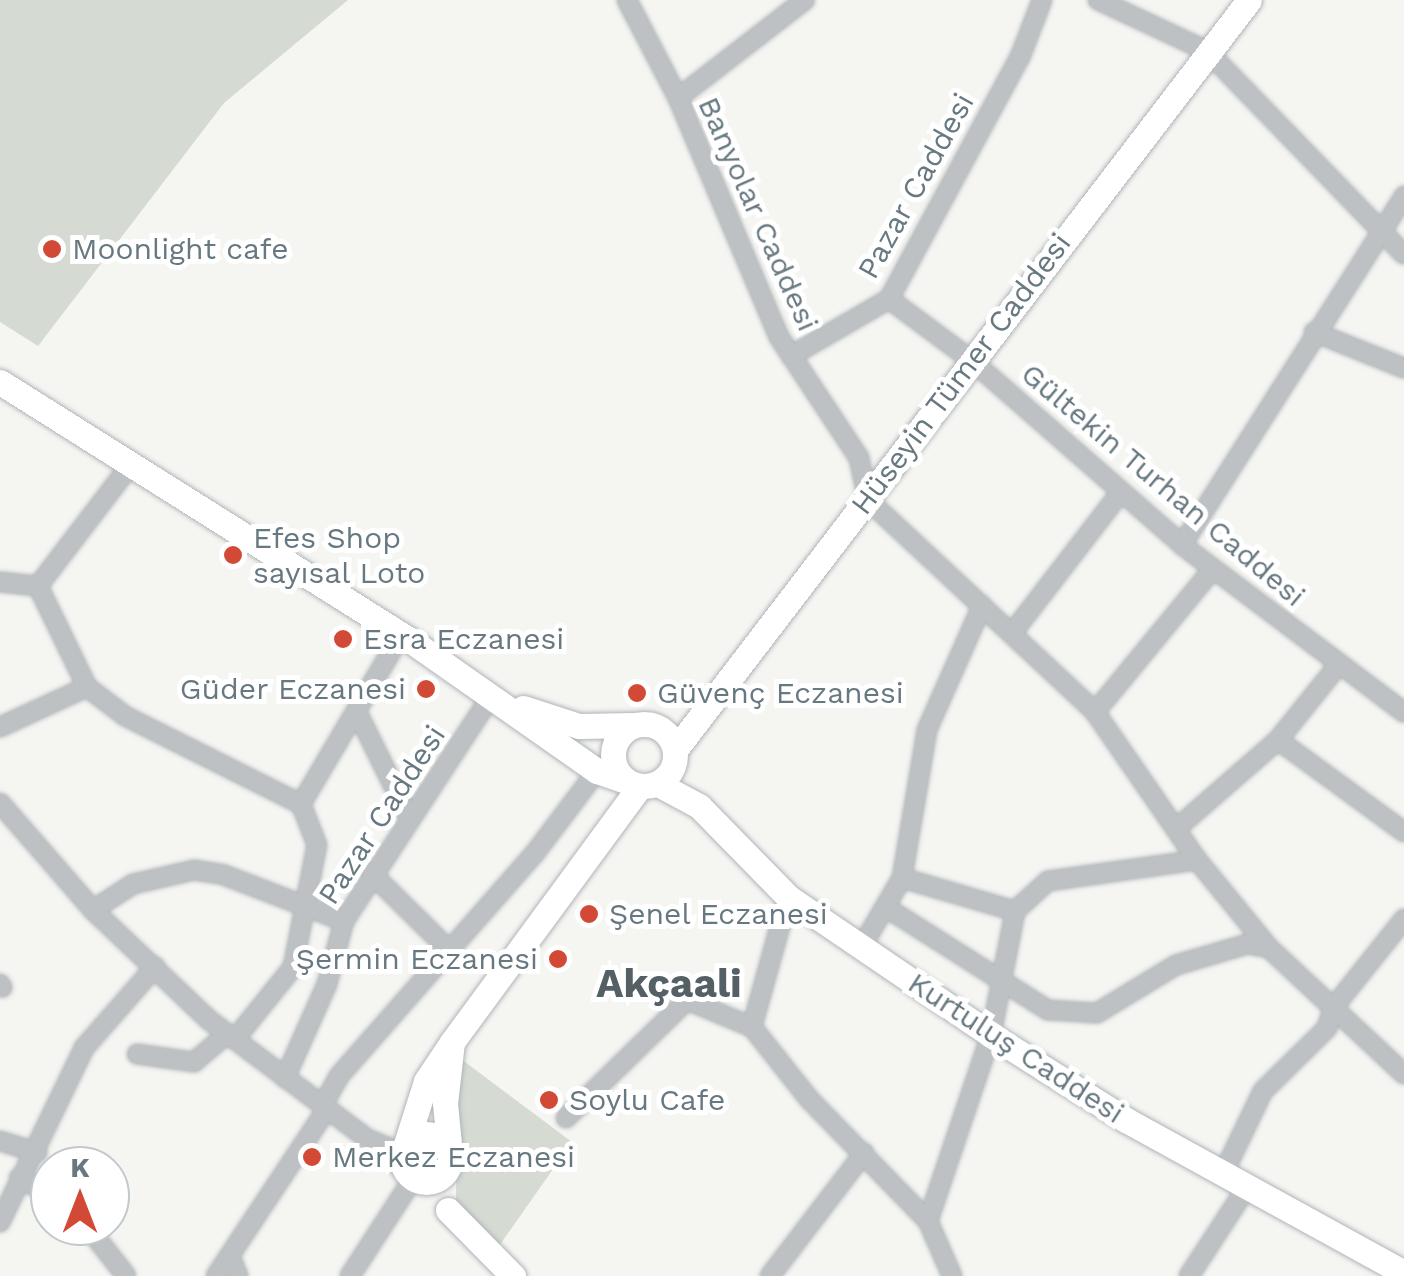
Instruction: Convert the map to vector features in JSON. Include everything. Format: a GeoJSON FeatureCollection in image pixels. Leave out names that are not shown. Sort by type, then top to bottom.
{"type":"FeatureCollection","features":[{"type":"Feature","properties":{"kind":"main road","name":"Hüseyin Tümer Caddesi"},"geometry":{"type":"LineString","coordinates":[[675,750],[1206,51],[1249,0]]}},
{"type":"Feature","properties":{"kind":"main road"},"geometry":{"type":"LineString","coordinates":[[0,382],[129,468],[401,635],[492,696],[579,726],[645,726],[675,750],[672,771],[641,784],[426,1081],[409,1167]]}},
{"type":"Feature","properties":{"kind":"main road"},"geometry":{"type":"LineString","coordinates":[[641,784],[615,769],[613,748],[645,726],[720,693]]}},
{"type":"Feature","properties":{"kind":"main road","name":"Kurtuluş Caddesi"},"geometry":{"type":"LineString","coordinates":[[492,696],[598,771],[700,806],[788,897],[991,1035],[1248,1188],[1404,1273]]}},
{"type":"Feature","properties":{"kind":"main road"},"geometry":{"type":"LineString","coordinates":[[448,1210],[444,1103],[452,1042]]}},
{"type":"Feature","properties":{"kind":"main road"},"geometry":{"type":"LineString","coordinates":[[428,1134],[442,1140],[448,1162],[436,1180],[409,1167],[428,1134]]}},
{"type":"Feature","properties":{"kind":"main road"},"geometry":{"type":"LineString","coordinates":[[409,1167],[512,1276]]}},
{"type":"Feature","properties":{"kind":"street","name":"Banyolar Caddesi"},"geometry":{"type":"LineString","coordinates":[[626,0],[678,98],[790,356],[859,458],[868,500]]}},
{"type":"Feature","properties":{"kind":"street"},"geometry":{"type":"LineString","coordinates":[[678,98],[805,0]]}},
{"type":"Feature","properties":{"kind":"street","name":"Pazar Caddesi"},"geometry":{"type":"LineString","coordinates":[[790,356],[889,299],[1020,57],[1042,0]]}},
{"type":"Feature","properties":{"kind":"street"},"geometry":{"type":"LineString","coordinates":[[1098,0],[1206,51],[1404,254]]}},
{"type":"Feature","properties":{"kind":"street"},"geometry":{"type":"LineString","coordinates":[[1182,544],[1404,196]]}},
{"type":"Feature","properties":{"kind":"street","name":"Gültekin Turhan Caddesi"},"geometry":{"type":"LineString","coordinates":[[889,299],[971,360],[1213,569],[1404,712]]}},
{"type":"Feature","properties":{"kind":"street"},"geometry":{"type":"LineString","coordinates":[[1314,332],[1404,368]]}},
{"type":"Feature","properties":{"kind":"street"},"geometry":{"type":"LineString","coordinates":[[38,586],[129,468]]}},
{"type":"Feature","properties":{"kind":"street"},"geometry":{"type":"LineString","coordinates":[[1013,632],[1121,492]]}},
{"type":"Feature","properties":{"kind":"street"},"geometry":{"type":"LineString","coordinates":[[868,500],[1094,712],[1197,860],[1270,948],[1404,1074]]}},
{"type":"Feature","properties":{"kind":"street"},"geometry":{"type":"LineString","coordinates":[[1094,712],[1213,569]]}},
{"type":"Feature","properties":{"kind":"street"},"geometry":{"type":"LineString","coordinates":[[0,582],[38,586]]}},
{"type":"Feature","properties":{"kind":"street"},"geometry":{"type":"LineString","coordinates":[[38,586],[87,688],[125,716],[301,804],[316,844],[293,966],[231,1036],[194,1062],[137,1054]]}},
{"type":"Feature","properties":{"kind":"street"},"geometry":{"type":"LineString","coordinates":[[862,946],[902,878],[927,730],[982,606]]}},
{"type":"Feature","properties":{"kind":"street"},"geometry":{"type":"LineString","coordinates":[[301,804],[401,635]]}},
{"type":"Feature","properties":{"kind":"street"},"geometry":{"type":"LineString","coordinates":[[1177,828],[1278,740],[1339,664]]}},
{"type":"Feature","properties":{"kind":"street"},"geometry":{"type":"LineString","coordinates":[[0,727],[87,688]]}},
{"type":"Feature","properties":{"kind":"street","name":"Pazar Caddesi"},"geometry":{"type":"LineString","coordinates":[[284,1078],[327,984],[344,921],[409,816],[492,696]]}},
{"type":"Feature","properties":{"kind":"street"},"geometry":{"type":"LineString","coordinates":[[357,712],[409,816]]}},
{"type":"Feature","properties":{"kind":"street"},"geometry":{"type":"LineString","coordinates":[[1278,740],[1404,832]]}},
{"type":"Feature","properties":{"kind":"street"},"geometry":{"type":"LineString","coordinates":[[216,1276],[325,1107],[339,1076],[446,947],[535,853],[598,771]]}},
{"type":"Feature","properties":{"kind":"street"},"geometry":{"type":"LineString","coordinates":[[0,803],[94,910],[154,968],[284,1078],[409,1167],[350,1276]]}},
{"type":"Feature","properties":{"kind":"street"},"geometry":{"type":"LineString","coordinates":[[928,1220],[991,1035],[997,981],[1014,911],[1048,881],[1197,860]]}},
{"type":"Feature","properties":{"kind":"street"},"geometry":{"type":"LineString","coordinates":[[94,910],[134,884],[194,870],[344,921]]}},
{"type":"Feature","properties":{"kind":"street"},"geometry":{"type":"LineString","coordinates":[[371,874],[446,947]]}},
{"type":"Feature","properties":{"kind":"street"},"geometry":{"type":"LineString","coordinates":[[902,878],[1014,911]]}},
{"type":"Feature","properties":{"kind":"street"},"geometry":{"type":"LineString","coordinates":[[752,1027],[788,897]]}},
{"type":"Feature","properties":{"kind":"street"},"geometry":{"type":"LineString","coordinates":[[887,908],[1048,1010],[1097,1013],[1176,964],[1248,944],[1270,948]]}},
{"type":"Feature","properties":{"kind":"street"},"geometry":{"type":"LineString","coordinates":[[1224,1172],[1263,1091],[1326,1028],[1333,1008],[1404,919]]}},
{"type":"Feature","properties":{"kind":"street"},"geometry":{"type":"LineString","coordinates":[[41,1146],[84,1048],[154,968]]}},
{"type":"Feature","properties":{"kind":"street"},"geometry":{"type":"LineString","coordinates":[[566,1118],[686,1000],[752,1027],[928,1220],[952,1276]]}},
{"type":"Feature","properties":{"kind":"street"},"geometry":{"type":"LineString","coordinates":[[0,1142],[30,1150]]}},
{"type":"Feature","properties":{"kind":"street"},"geometry":{"type":"LineString","coordinates":[[770,1276],[864,1153]]}},
{"type":"Feature","properties":{"kind":"street"},"geometry":{"type":"LineString","coordinates":[[0,1222],[30,1164]]}},
{"type":"Feature","properties":{"kind":"street"},"geometry":{"type":"LineString","coordinates":[[20,1178],[30,1183]]}},
{"type":"Feature","properties":{"kind":"street"},"geometry":{"type":"LineString","coordinates":[[1189,1276],[1248,1188]]}},
{"type":"Feature","properties":{"kind":"street"},"geometry":{"type":"LineString","coordinates":[[103,1246],[126,1276]]}},
{"type":"Feature","properties":{"kind":"street"},"geometry":{"type":"LineString","coordinates":[[230,1256],[238,1276]]}},
{"type":"Feature","properties":{"kind":"shaded area"},"geometry":{"type":"Polygon","coordinates":[[[0,0],[348,0],[224,103],[38,346],[0,322],[0,0]]]}},
{"type":"Feature","properties":{"kind":"shaded area"},"geometry":{"type":"Polygon","coordinates":[[[457,1056],[572,1142],[499,1246],[456,1205],[457,1056]]]}},
{"type":"Feature","properties":{"kind":"place","name":"Moonlight cafe"},"geometry":{"type":"Point","coordinates":[52,249]}},
{"type":"Feature","properties":{"kind":"place","name":"Efes Shop sayısal Loto"},"geometry":{"type":"Point","coordinates":[233,555]}},
{"type":"Feature","properties":{"kind":"place","name":"Esra Eczanesi"},"geometry":{"type":"Point","coordinates":[343,639]}},
{"type":"Feature","properties":{"kind":"place","name":"Güder Eczanesi"},"geometry":{"type":"Point","coordinates":[426,689]}},
{"type":"Feature","properties":{"kind":"place","name":"Güvenç Eczanesi"},"geometry":{"type":"Point","coordinates":[637,693]}},
{"type":"Feature","properties":{"kind":"place","name":"Şenel Eczanesi"},"geometry":{"type":"Point","coordinates":[589,914]}},
{"type":"Feature","properties":{"kind":"place","name":"Şermin Eczanesi"},"geometry":{"type":"Point","coordinates":[558,959]}},
{"type":"Feature","properties":{"kind":"place","name":"Soylu Cafe"},"geometry":{"type":"Point","coordinates":[549,1100]}},
{"type":"Feature","properties":{"kind":"place","name":"Merkez Eczanesi"},"geometry":{"type":"Point","coordinates":[312,1157]}},
{"type":"Feature","properties":{"kind":"district","name":"Akçaali"},"geometry":{"type":"Point","coordinates":[669,984]}}]}
